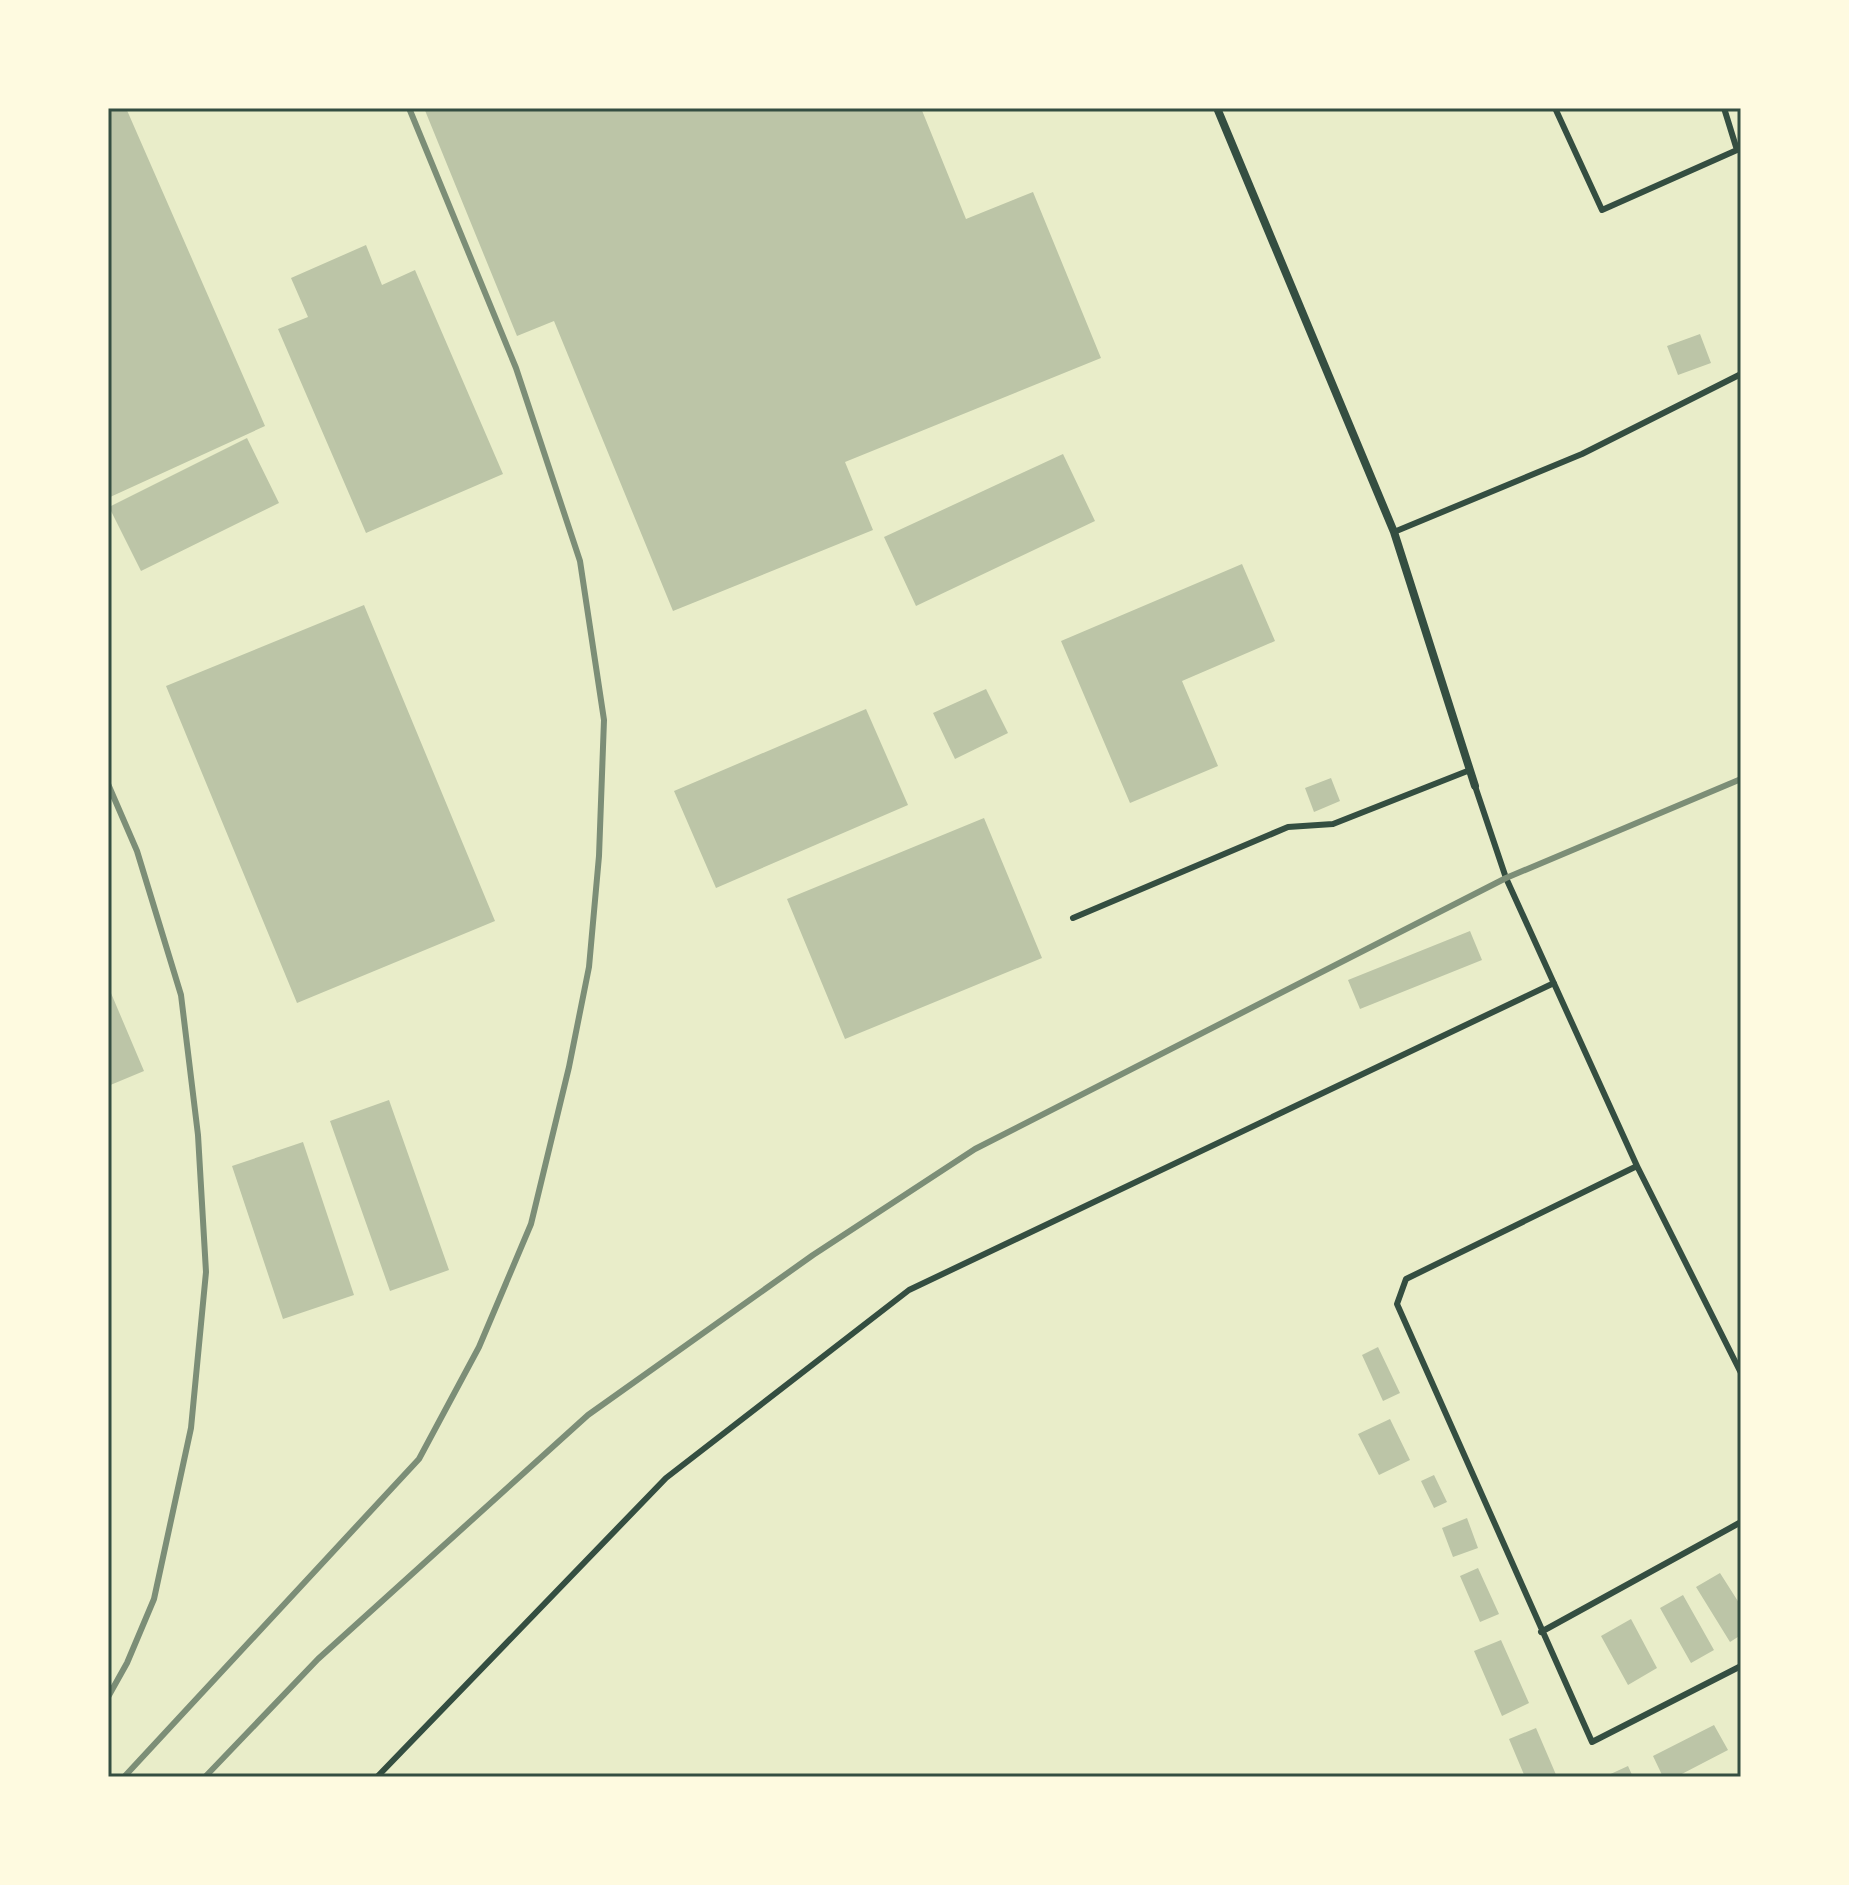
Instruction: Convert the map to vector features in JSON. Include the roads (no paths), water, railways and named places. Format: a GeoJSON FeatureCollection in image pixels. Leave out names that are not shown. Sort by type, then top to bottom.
{"type":"FeatureCollection","features":[{"type":"Feature","properties":{"kind":"street"},"geometry":{"type":"LineString","coordinates":[[1217,108],[1394,532],[1475,786]]}},
{"type":"Feature","properties":{"kind":"lane"},"geometry":{"type":"LineString","coordinates":[[1555,108],[1602,210],[1737,150],[1724,108]]}},
{"type":"Feature","properties":{"kind":"lane"},"geometry":{"type":"LineString","coordinates":[[1394,532],[1582,454],[1741,374]]}},
{"type":"Feature","properties":{"kind":"lane"},"geometry":{"type":"LineString","coordinates":[[1073,918],[1288,827],[1333,824],[1470,770]]}},
{"type":"Feature","properties":{"kind":"lane"},"geometry":{"type":"LineString","coordinates":[[1475,786],[1506,878],[1637,1166],[1741,1373]]}},
{"type":"Feature","properties":{"kind":"lane"},"geometry":{"type":"LineString","coordinates":[[377,1777],[666,1478],[909,1290],[1554,983]]}},
{"type":"Feature","properties":{"kind":"lane"},"geometry":{"type":"LineString","coordinates":[[1637,1166],[1406,1279],[1397,1304],[1592,1742],[1741,1666]]}},
{"type":"Feature","properties":{"kind":"lane"},"geometry":{"type":"LineString","coordinates":[[1541,1632],[1741,1522]]}},
{"type":"Feature","properties":{"kind":"railway"},"geometry":{"type":"LineString","coordinates":[[124,1777],[419,1459],[479,1347],[531,1224],[569,1067],[589,967],[599,856],[604,720],[580,561],[516,368],[409,108]]}},
{"type":"Feature","properties":{"kind":"railway"},"geometry":{"type":"LineString","coordinates":[[205,1777],[318,1659],[588,1415],[813,1255],[975,1149],[1506,878],[1741,779]]}},
{"type":"Feature","properties":{"kind":"railway"},"geometry":{"type":"LineString","coordinates":[[108,784],[137,851],[181,995],[198,1135],[206,1272],[191,1428],[154,1599],[127,1663],[108,1697]]}}]}
